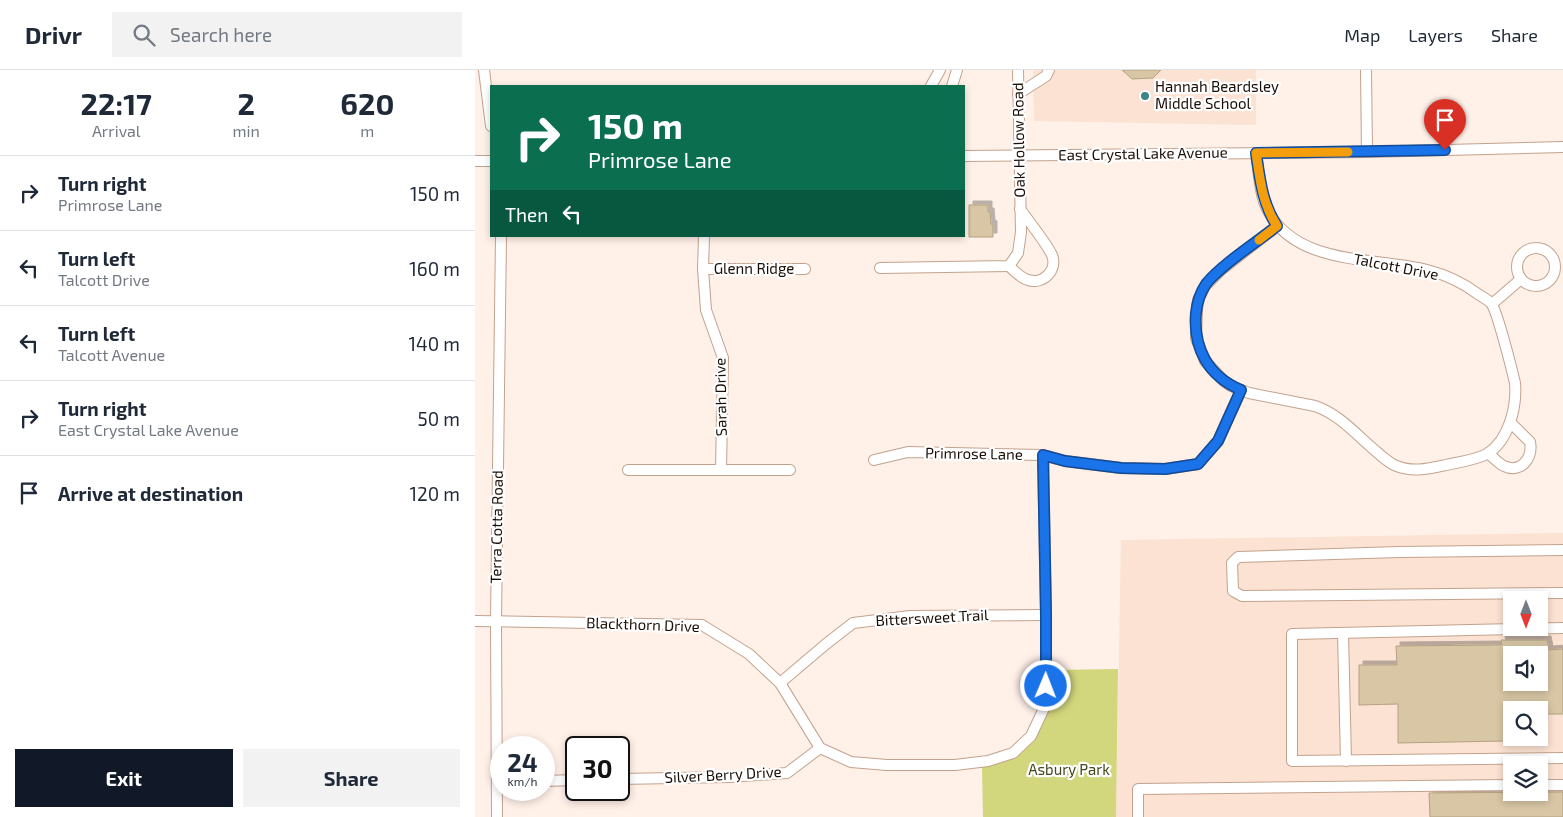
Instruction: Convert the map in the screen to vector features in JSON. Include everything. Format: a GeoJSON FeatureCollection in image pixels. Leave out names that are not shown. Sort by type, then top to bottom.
{"type":"FeatureCollection","features":[{"type":"Feature","properties":{"kind":"street"},"geometry":{"type":"LineString","coordinates":[[484,70],[490,118]]}},
{"type":"Feature","properties":{"kind":"street"},"geometry":{"type":"LineString","coordinates":[[932,85],[939,70]]}},
{"type":"Feature","properties":{"kind":"street"},"geometry":{"type":"LineString","coordinates":[[953,85],[957,70]]}},
{"type":"Feature","properties":{"kind":"street","name":"Oak Hollow Road"},"geometry":{"type":"LineString","coordinates":[[1018,70],[1021,232],[1018,253],[1009,266],[1027,280],[1037,281],[1046,278],[1052,270],[1053,257],[1021,209]]}},
{"type":"Feature","properties":{"kind":"street"},"geometry":{"type":"LineString","coordinates":[[1018,94],[1046,76],[1049,70]]}},
{"type":"Feature","properties":{"kind":"street"},"geometry":{"type":"LineString","coordinates":[[1366,71],[1367,152]]}},
{"type":"Feature","properties":{"kind":"street","name":"East Crystal Lake Avenue"},"geometry":{"type":"LineString","coordinates":[[965,156],[1367,152],[1563,147]]}},
{"type":"Feature","properties":{"kind":"street"},"geometry":{"type":"LineString","coordinates":[[1256,153],[1261,192],[1277,226],[1213,277],[1205,286],[1199,300],[1195,332],[1200,351],[1205,361],[1224,381],[1241,390],[1326,410],[1344,422],[1387,461],[1406,469],[1426,470],[1477,458],[1488,453],[1501,438],[1510,422],[1515,402],[1515,383],[1492,304],[1521,279]]}},
{"type":"Feature","properties":{"kind":"street"},"geometry":{"type":"LineString","coordinates":[[475,161],[490,161]]}},
{"type":"Feature","properties":{"kind":"street","name":"Talcott Drive"},"geometry":{"type":"LineString","coordinates":[[1277,226],[1307,247],[1320,252],[1363,261],[1427,270],[1462,281],[1492,304]]}},
{"type":"Feature","properties":{"kind":"street","name":"Terra Cotta Road"},"geometry":{"type":"LineString","coordinates":[[498,736],[496,621],[501,237]]}},
{"type":"Feature","properties":{"kind":"street","name":"Sarah Drive"},"geometry":{"type":"LineString","coordinates":[[704,237],[703,269],[707,310],[723,358],[721,470]]}},
{"type":"Feature","properties":{"kind":"street"},"geometry":{"type":"LineString","coordinates":[[880,268],[1009,266]]}},
{"type":"Feature","properties":{"kind":"street","name":"Glenn Ridge"},"geometry":{"type":"LineString","coordinates":[[703,269],[805,269]]}},
{"type":"Feature","properties":{"kind":"street","name":"Primrose Lane"},"geometry":{"type":"LineString","coordinates":[[874,460],[908,452],[1043,455],[1065,461],[1121,468],[1165,469],[1198,464],[1218,441],[1241,390]]}},
{"type":"Feature","properties":{"kind":"street"},"geometry":{"type":"LineString","coordinates":[[1488,453],[1501,464],[1511,468],[1520,467],[1528,461],[1530,442],[1510,422]]}},
{"type":"Feature","properties":{"kind":"street"},"geometry":{"type":"LineString","coordinates":[[820,748],[851,762],[887,765],[955,765],[988,761],[1013,753],[1031,736],[1045,704],[1046,615],[1043,455]]}},
{"type":"Feature","properties":{"kind":"street"},"geometry":{"type":"LineString","coordinates":[[628,470],[790,470]]}},
{"type":"Feature","properties":{"kind":"street"},"geometry":{"type":"LineString","coordinates":[[1563,550],[1311,553],[1238,557],[1232,563],[1233,591],[1242,596],[1563,593]]}},
{"type":"Feature","properties":{"kind":"street","name":"Bittersweet Trail"},"geometry":{"type":"LineString","coordinates":[[780,683],[853,623],[910,616],[1046,615]]}},
{"type":"Feature","properties":{"kind":"street","name":"Blackthorn Drive"},"geometry":{"type":"LineString","coordinates":[[475,621],[702,625],[749,654],[780,683],[820,748]]}},
{"type":"Feature","properties":{"kind":"street"},"geometry":{"type":"LineString","coordinates":[[1563,628],[1292,634],[1292,761],[1563,758]]}},
{"type":"Feature","properties":{"kind":"street"},"geometry":{"type":"LineString","coordinates":[[1343,633],[1346,760]]}},
{"type":"Feature","properties":{"kind":"street","name":"Silver Berry Drive"},"geometry":{"type":"LineString","coordinates":[[630,779],[729,777],[787,773],[820,748]]}},
{"type":"Feature","properties":{"kind":"street"},"geometry":{"type":"LineString","coordinates":[[1138,817],[1138,789],[1503,785]]}},
{"type":"Feature","properties":{"kind":"street"},"geometry":{"type":"LineString","coordinates":[[1548,785],[1563,785]]}},
{"type":"Feature","properties":{"kind":"street","name":"Terra Cotta Road"},"geometry":{"type":"LineString","coordinates":[[497,817],[498,801]]}},
{"type":"Feature","properties":{"kind":"shaded area","name":"Hannah Beardsley Middle School"},"geometry":{"type":"Polygon","coordinates":[[[1033,70],[1256,70],[1256,125],[1034,121],[1033,70]]]}},
{"type":"Feature","properties":{"kind":"shaded area"},"geometry":{"type":"Polygon","coordinates":[[[1563,533],[1563,817],[1116,817],[1121,540],[1563,533]]]}},
{"type":"Feature","properties":{"kind":"green space","name":"Asbury Park"},"geometry":{"type":"Polygon","coordinates":[[[1118,669],[1116,817],[983,817],[982,767],[1015,755],[1034,738],[1048,712],[1054,694],[1055,670],[1118,669]]]}},
{"type":"Feature","properties":{"kind":"building","name":"Hannah Beardsley Middle School"},"geometry":{"type":"Polygon","coordinates":[[[1122,70],[1161,70],[1153,78],[1132,79],[1122,70]]]}},
{"type":"Feature","properties":{"kind":"building"},"geometry":{"type":"Polygon","coordinates":[[[969,205],[988,205],[991,224],[993,225],[993,237],[969,237],[969,205]]]}},
{"type":"Feature","properties":{"kind":"building"},"geometry":{"type":"Polygon","coordinates":[[[1501,640],[1547,640],[1549,650],[1563,649],[1563,714],[1548,714],[1548,701],[1503,701],[1503,741],[1398,743],[1398,704],[1359,705],[1359,665],[1397,665],[1396,646],[1502,645],[1501,640]]]}},
{"type":"Feature","properties":{"kind":"building"},"geometry":{"type":"Polygon","coordinates":[[[1503,792],[1503,801],[1548,801],[1548,792],[1563,792],[1563,817],[1430,817],[1429,793],[1503,792]]]}},
{"type":"Feature","properties":{"kind":"slow traffic"},"geometry":{"type":"LineString","coordinates":[[1259,240],[1277,226],[1261,192],[1256,153],[1348,152]]}},
{"type":"Feature","properties":{"kind":"place","name":"Hannah Beardsley Middle School"},"geometry":{"type":"Point","coordinates":[1145,96]}},
{"type":"Feature","properties":{"kind":"route"},"geometry":{"type":"LineString","coordinates":[[1046,686],[1043,455],[1065,461],[1121,468],[1165,469],[1198,464],[1218,441],[1241,390],[1224,381],[1205,361],[1195,332],[1197,310],[1201,292],[1213,277],[1277,226],[1261,192],[1256,153],[1445,150]]}}]}
